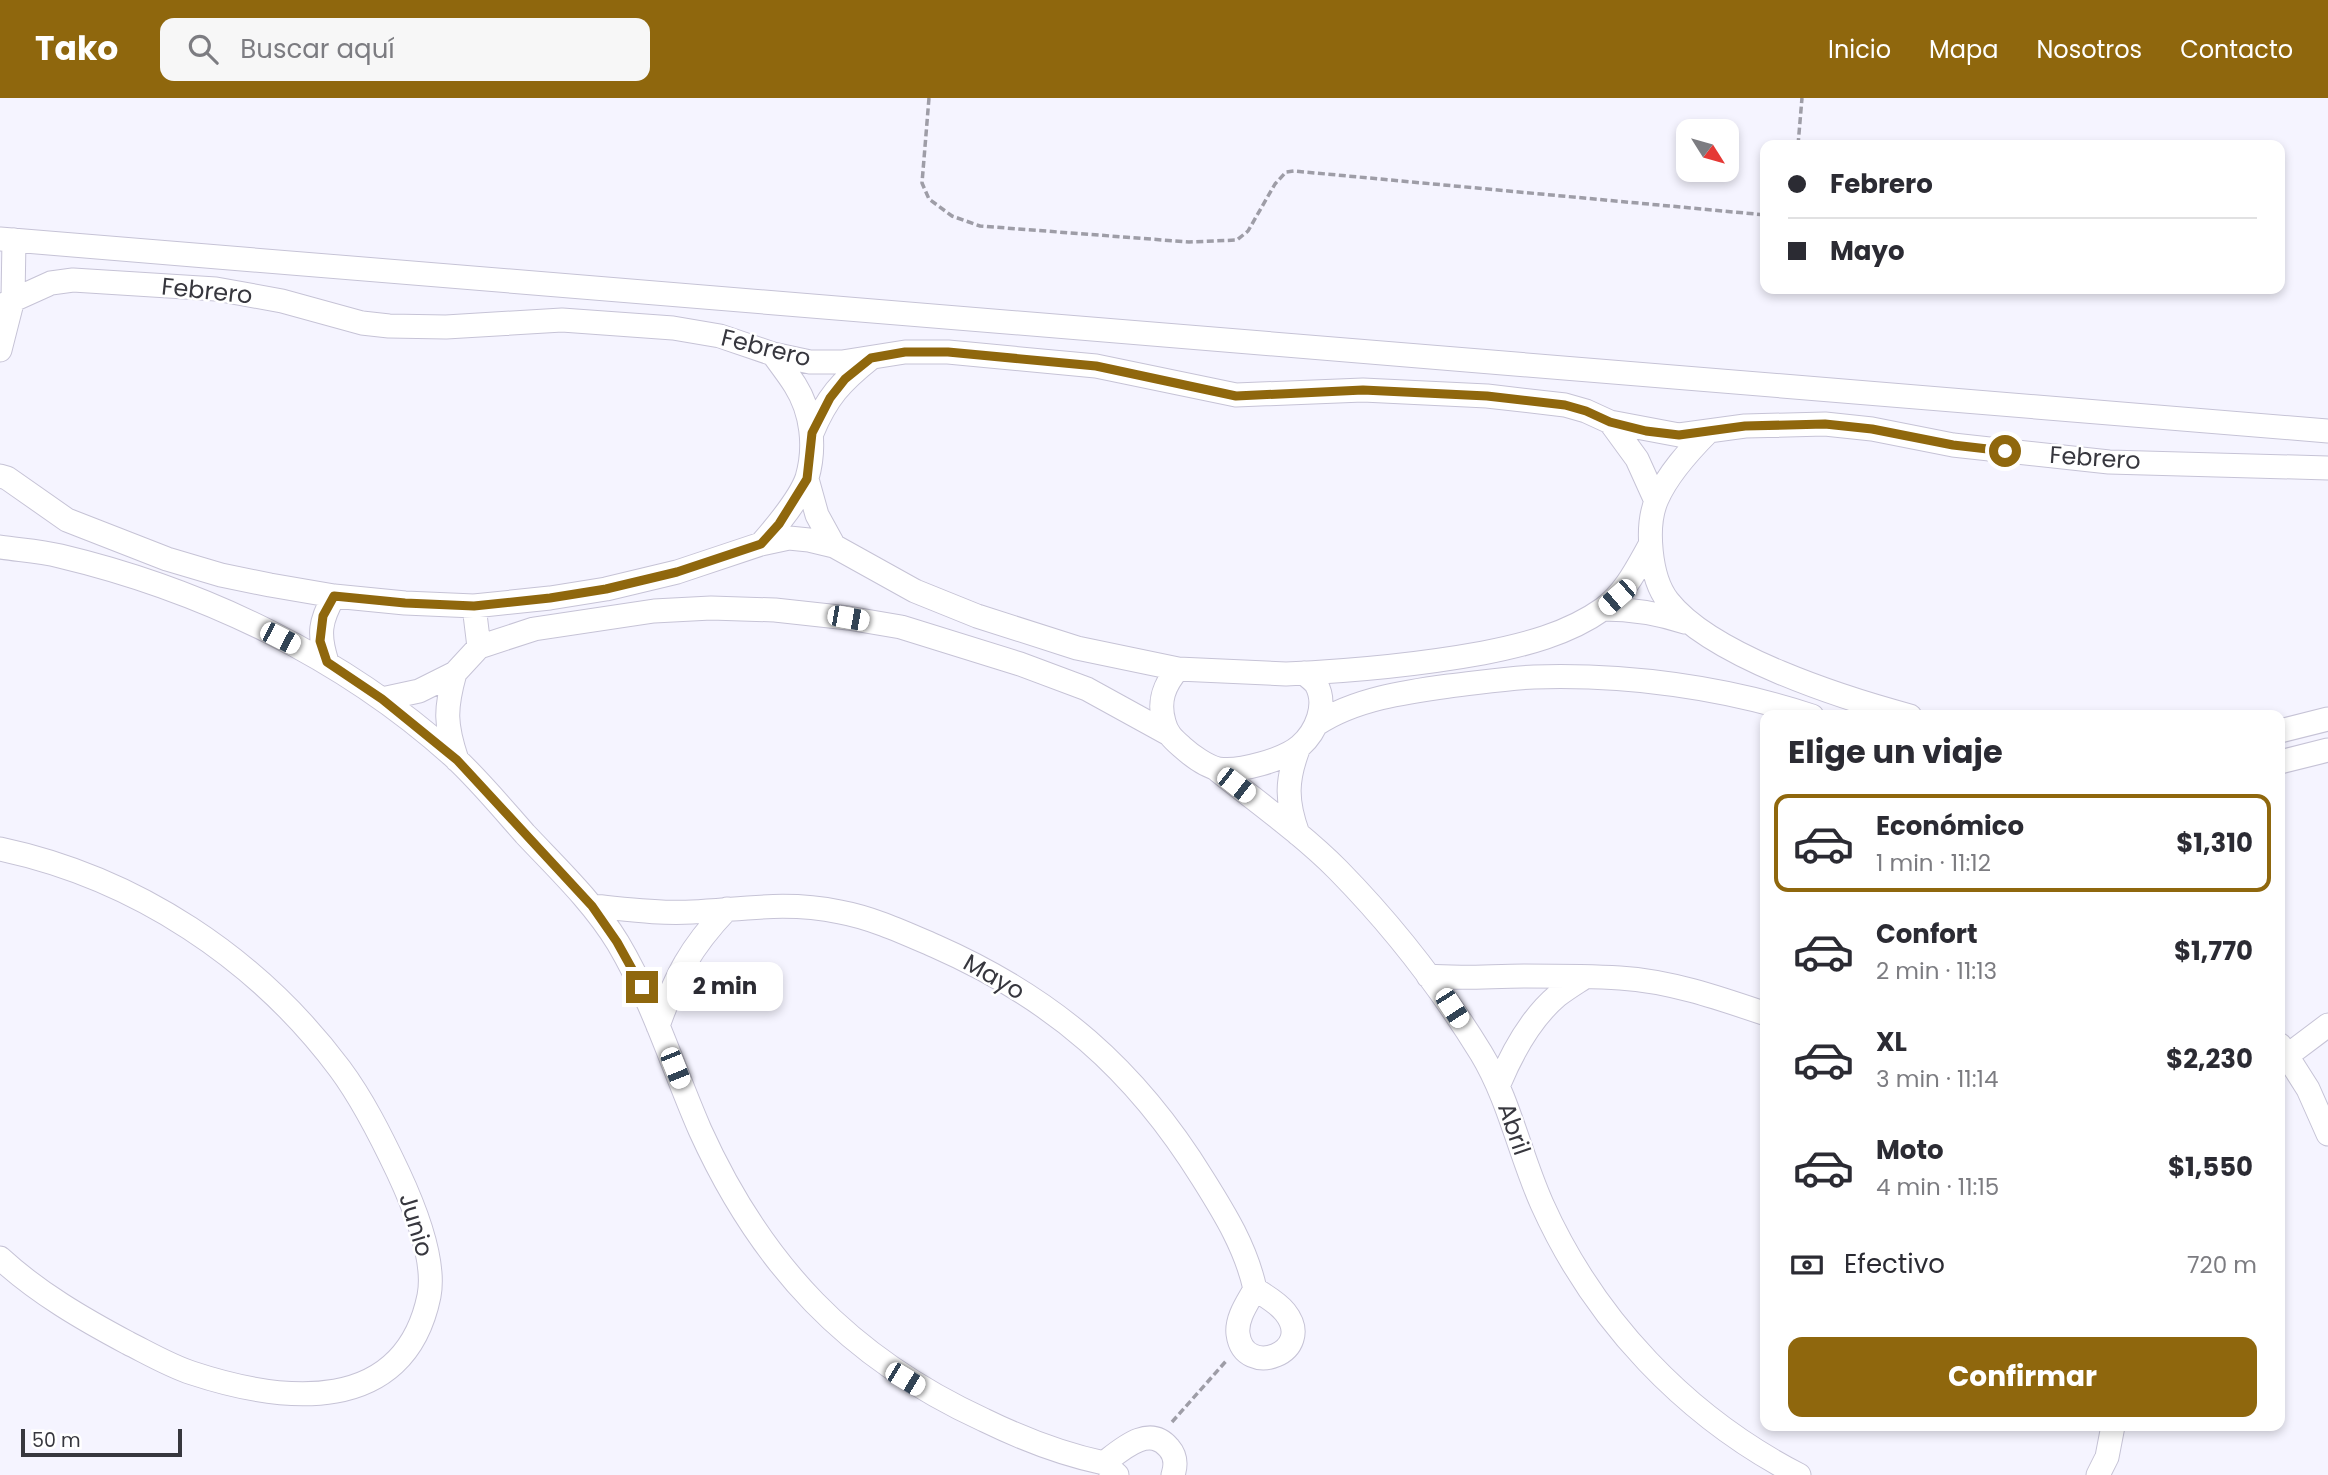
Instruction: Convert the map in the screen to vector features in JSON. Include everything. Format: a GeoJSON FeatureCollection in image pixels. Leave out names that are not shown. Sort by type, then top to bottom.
{"type":"FeatureCollection","features":[{"type":"Feature","properties":{"kind":"street"},"geometry":{"type":"LineString","coordinates":[[0,350],[7,302],[7,239],[2328,431]]}},
{"type":"Feature","properties":{"kind":"street","name":"Febrero"},"geometry":{"type":"LineString","coordinates":[[7,302],[51,283],[73,280],[216,289],[282,301],[362,323],[446,327],[562,320],[604,321],[720,336],[773,354],[810,362],[842,362],[905,352],[926,352],[1116,370],[1236,396],[1363,390],[1487,396],[1565,405],[1610,422],[1646,431],[1679,435],[1745,426],[1825,424],[1872,429],[1953,445],[2109,462],[2328,468]]}},
{"type":"Feature","properties":{"kind":"street"},"geometry":{"type":"LineString","coordinates":[[773,354],[796,386],[806,408],[812,433]]}},
{"type":"Feature","properties":{"kind":"street"},"geometry":{"type":"LineString","coordinates":[[834,546],[817,515],[807,479],[812,433],[825,406],[845,379],[871,358]]}},
{"type":"Feature","properties":{"kind":"street"},"geometry":{"type":"LineString","coordinates":[[1610,422],[1637,458],[1656,501]]}},
{"type":"Feature","properties":{"kind":"street"},"geometry":{"type":"LineString","coordinates":[[1692,625],[1667,601],[1656,578],[1650,545],[1656,501],[1671,475],[1708,432]]}},
{"type":"Feature","properties":{"kind":"street"},"geometry":{"type":"LineString","coordinates":[[2,471],[67,520],[167,559],[221,575],[334,596],[474,606],[595,590],[677,572],[761,544],[789,538],[834,546],[915,591],[977,616],[1076,648],[1178,669],[1304,673],[1381,669],[1522,645],[1562,630],[1603,609],[1617,597],[1650,545]]}},
{"type":"Feature","properties":{"kind":"street"},"geometry":{"type":"LineString","coordinates":[[761,544],[779,524],[807,479]]}},
{"type":"Feature","properties":{"kind":"street"},"geometry":{"type":"LineString","coordinates":[[56,555],[67,520]]}},
{"type":"Feature","properties":{"kind":"street"},"geometry":{"type":"LineString","coordinates":[[0,547],[56,555],[127,574],[193,598],[257,626],[327,662],[382,699],[457,760],[592,906],[617,942],[642,987],[701,1131],[729,1187],[756,1232],[788,1275],[822,1311],[853,1340],[905,1379],[932,1395],[1040,1445],[1110,1469],[1133,1442],[1145,1438],[1156,1439],[1167,1445],[1173,1454],[1173,1475]]}},
{"type":"Feature","properties":{"kind":"street"},"geometry":{"type":"LineString","coordinates":[[677,572],[685,609]]}},
{"type":"Feature","properties":{"kind":"street"},"geometry":{"type":"LineString","coordinates":[[901,627],[915,591]]}},
{"type":"Feature","properties":{"kind":"street"},"geometry":{"type":"LineString","coordinates":[[327,662],[320,641],[323,616],[334,596]]}},
{"type":"Feature","properties":{"kind":"street"},"geometry":{"type":"LineString","coordinates":[[474,606],[479,647]]}},
{"type":"Feature","properties":{"kind":"street"},"geometry":{"type":"LineString","coordinates":[[382,699],[419,691],[455,673],[479,647],[534,629],[685,609],[775,610],[901,627],[980,651],[1087,689],[1167,733],[1190,754],[1216,769],[1235,769],[1273,760],[1299,747]]}},
{"type":"Feature","properties":{"kind":"street"},"geometry":{"type":"LineString","coordinates":[[1603,609],[1656,612],[1692,625],[1745,657],[1811,684],[1891,710]]}},
{"type":"Feature","properties":{"kind":"street"},"geometry":{"type":"LineString","coordinates":[[1522,645],[1526,667],[1532,677]]}},
{"type":"Feature","properties":{"kind":"street"},"geometry":{"type":"LineString","coordinates":[[1748,698],[1755,686],[1757,661]]}},
{"type":"Feature","properties":{"kind":"street"},"geometry":{"type":"LineString","coordinates":[[1167,733],[1160,709],[1166,683],[1178,669]]}},
{"type":"Feature","properties":{"kind":"street"},"geometry":{"type":"LineString","coordinates":[[455,673],[447,701],[447,730],[457,760]]}},
{"type":"Feature","properties":{"kind":"street"},"geometry":{"type":"LineString","coordinates":[[1304,673],[1316,684],[1320,701],[1317,724]]}},
{"type":"Feature","properties":{"kind":"street"},"geometry":{"type":"LineString","coordinates":[[1297,834],[1288,798],[1290,770],[1299,747],[1317,724],[1332,714],[1360,704],[1420,690],[1532,677],[1610,678],[1687,687],[1748,698],[1791,710]]}},
{"type":"Feature","properties":{"kind":"street"},"geometry":{"type":"LineString","coordinates":[[2285,730],[2328,719]]}},
{"type":"Feature","properties":{"kind":"street"},"geometry":{"type":"LineString","coordinates":[[2285,761],[2328,750]]}},
{"type":"Feature","properties":{"kind":"street","name":"Abril"},"geometry":{"type":"LineString","coordinates":[[1216,769],[1297,834],[1352,885],[1452,1008],[1499,1084],[1506,1110],[1542,1205],[1564,1250],[1605,1312],[1656,1370],[1683,1395],[1749,1445],[1799,1475]]}},
{"type":"Feature","properties":{"kind":"street","name":"Junio"},"geometry":{"type":"LineString","coordinates":[[0,849],[68,867],[109,883],[191,927],[275,996],[309,1029],[342,1071],[366,1110],[408,1193],[426,1252],[430,1273],[429,1294],[414,1339],[399,1360],[379,1376],[359,1386],[300,1395],[267,1392],[190,1373],[71,1311],[0,1258]]}},
{"type":"Feature","properties":{"kind":"street","name":"Mayo"},"geometry":{"type":"LineString","coordinates":[[592,906],[660,913],[779,905],[843,912],[878,923],[967,960],[1005,981],[1081,1033],[1114,1063],[1159,1114],[1222,1208],[1250,1265],[1255,1289]]}},
{"type":"Feature","properties":{"kind":"street"},"geometry":{"type":"LineString","coordinates":[[658,1026],[680,971],[709,928],[727,909]]}},
{"type":"Feature","properties":{"kind":"street"},"geometry":{"type":"LineString","coordinates":[[1428,976],[1585,977],[1650,981],[1691,990],[1760,1012]]}},
{"type":"Feature","properties":{"kind":"street"},"geometry":{"type":"LineString","coordinates":[[1499,1084],[1508,1062],[1533,1023],[1557,996],[1585,977]]}},
{"type":"Feature","properties":{"kind":"street"},"geometry":{"type":"LineString","coordinates":[[2285,1049],[2328,1025]]}},
{"type":"Feature","properties":{"kind":"street"},"geometry":{"type":"LineString","coordinates":[[2285,1052],[2308,1089],[2328,1134]]}},
{"type":"Feature","properties":{"kind":"street"},"geometry":{"type":"LineString","coordinates":[[1255,1289],[1283,1309],[1291,1320],[1291,1343],[1284,1352],[1272,1358],[1259,1358],[1249,1353],[1241,1344],[1238,1333],[1240,1320],[1255,1289]]}},
{"type":"Feature","properties":{"kind":"street"},"geometry":{"type":"LineString","coordinates":[[2098,1475],[2107,1457],[2112,1431]]}},
{"type":"Feature","properties":{"kind":"path"},"geometry":{"type":"LineString","coordinates":[[929,98],[922,183],[929,199],[952,216],[980,226],[1189,242],[1237,240],[1248,231],[1275,184],[1286,172],[1294,171],[1760,214]]}},
{"type":"Feature","properties":{"kind":"path"},"geometry":{"type":"LineString","coordinates":[[1798,140],[1802,98]]}},
{"type":"Feature","properties":{"kind":"path"},"geometry":{"type":"LineString","coordinates":[[1156,1439],[1241,1344]]}},
{"type":"Feature","properties":{"kind":"route"},"geometry":{"type":"LineString","coordinates":[[642,987],[617,942],[592,906],[457,760],[382,699],[327,662],[320,641],[323,616],[334,596],[474,606],[606,589],[677,572],[761,544],[779,524],[807,479],[812,433],[821,413],[845,379],[871,358],[905,352],[948,352],[1096,366],[1236,396],[1363,390],[1487,396],[1565,405],[1610,422],[1646,431],[1679,435],[1745,426],[1825,424],[2005,451]]}}]}
